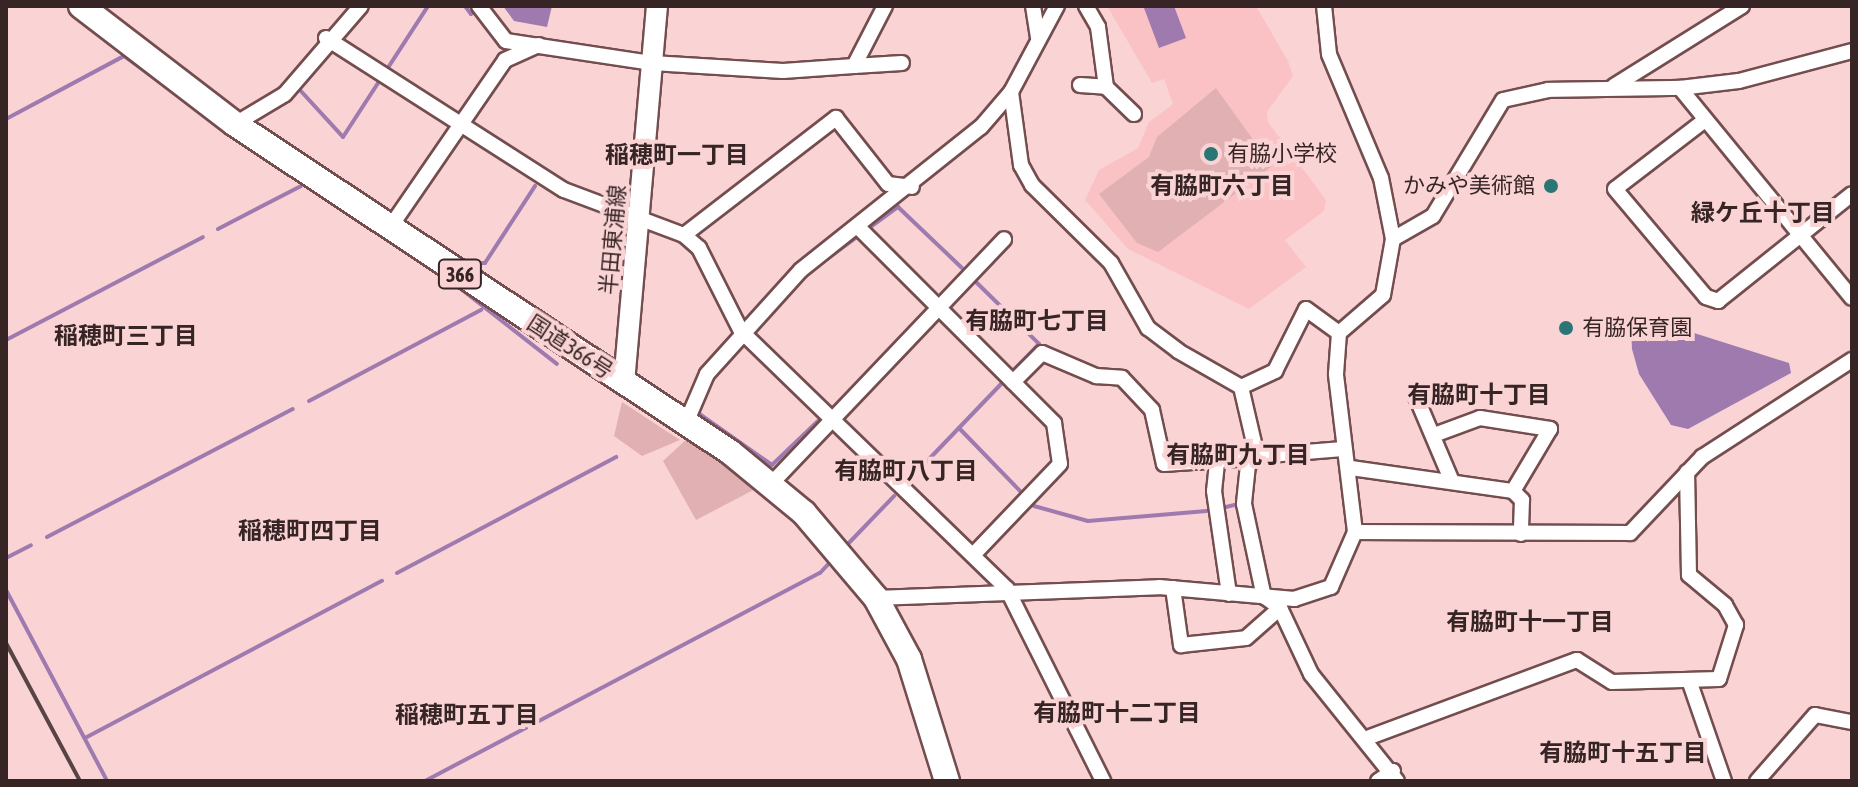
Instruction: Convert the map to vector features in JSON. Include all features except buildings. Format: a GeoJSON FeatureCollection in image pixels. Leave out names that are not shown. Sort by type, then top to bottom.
{"type":"FeatureCollection","features":[{"type":"Feature","properties":{"kind":"highway","name":"国道366号"},"geometry":{"type":"LineString","coordinates":[[81,6],[235,124],[686,423],[771,484],[840,552],[876,598],[926,698],[947,781]]}},
{"type":"Feature","properties":{"kind":"main road","name":"半田東浦線"},"geometry":{"type":"LineString","coordinates":[[624,383],[657,6]]}},
{"type":"Feature","properties":{"kind":"street"},"geometry":{"type":"LineString","coordinates":[[854,66],[885,6]]}},
{"type":"Feature","properties":{"kind":"street"},"geometry":{"type":"LineString","coordinates":[[1033,6],[1038,37]]}},
{"type":"Feature","properties":{"kind":"street"},"geometry":{"type":"LineString","coordinates":[[686,423],[707,374],[801,270],[862,232],[1011,92],[1057,6]]}},
{"type":"Feature","properties":{"kind":"street"},"geometry":{"type":"LineString","coordinates":[[1086,6],[1098,27],[1106,87],[1134,114]]}},
{"type":"Feature","properties":{"kind":"street"},"geometry":{"type":"LineString","coordinates":[[1324,6],[1329,54],[1381,178],[1393,239],[1383,295],[1339,333]]}},
{"type":"Feature","properties":{"kind":"street"},"geometry":{"type":"LineString","coordinates":[[1613,87],[1742,6]]}},
{"type":"Feature","properties":{"kind":"street"},"geometry":{"type":"LineString","coordinates":[[235,124],[285,94],[326,38],[355,8]]}},
{"type":"Feature","properties":{"kind":"street"},"geometry":{"type":"LineString","coordinates":[[482,10],[506,41],[652,63],[783,71],[902,63]]}},
{"type":"Feature","properties":{"kind":"street"},"geometry":{"type":"LineString","coordinates":[[326,38],[461,128],[564,190],[639,221],[684,235],[709,260],[745,335],[1007,589],[1103,781]]}},
{"type":"Feature","properties":{"kind":"street"},"geometry":{"type":"LineString","coordinates":[[391,226],[505,60],[539,45]]}},
{"type":"Feature","properties":{"kind":"street"},"geometry":{"type":"LineString","coordinates":[[1393,239],[1433,216],[1503,100],[1613,87],[1680,88],[1739,81],[1852,51]]}},
{"type":"Feature","properties":{"kind":"street"},"geometry":{"type":"LineString","coordinates":[[1080,85],[1106,87]]}},
{"type":"Feature","properties":{"kind":"street"},"geometry":{"type":"LineString","coordinates":[[1680,88],[1852,298]]}},
{"type":"Feature","properties":{"kind":"street"},"geometry":{"type":"LineString","coordinates":[[1011,92],[1021,165],[1032,185],[1111,263],[1148,328],[1241,387],[1254,457],[1244,504],[1264,597],[1280,608],[1311,674],[1367,738],[1395,776],[1378,781]]}},
{"type":"Feature","properties":{"kind":"street"},"geometry":{"type":"LineString","coordinates":[[684,235],[836,118],[888,184],[912,187]]}},
{"type":"Feature","properties":{"kind":"street"},"geometry":{"type":"LineString","coordinates":[[1705,120],[1615,189],[1706,297],[1718,301],[1852,194]]}},
{"type":"Feature","properties":{"kind":"street"},"geometry":{"type":"LineString","coordinates":[[862,232],[1054,423],[1060,464],[973,555]]}},
{"type":"Feature","properties":{"kind":"street"},"geometry":{"type":"LineString","coordinates":[[771,484],[829,418],[1004,239]]}},
{"type":"Feature","properties":{"kind":"street"},"geometry":{"type":"LineString","coordinates":[[1241,387],[1275,371],[1306,309],[1339,333]]}},
{"type":"Feature","properties":{"kind":"street"},"geometry":{"type":"LineString","coordinates":[[876,598],[1007,589],[1173,588],[1264,597],[1325,592],[1355,532],[1351,468],[1343,449],[1339,333]]}},
{"type":"Feature","properties":{"kind":"street"},"geometry":{"type":"LineString","coordinates":[[1013,382],[1042,353],[1122,378],[1152,410],[1164,464],[1217,463],[1343,449]]}},
{"type":"Feature","properties":{"kind":"street"},"geometry":{"type":"LineString","coordinates":[[1355,532],[1630,533],[1687,472],[1852,360]]}},
{"type":"Feature","properties":{"kind":"street"},"geometry":{"type":"LineString","coordinates":[[1414,392],[1451,479]]}},
{"type":"Feature","properties":{"kind":"street"},"geometry":{"type":"LineString","coordinates":[[1434,435],[1480,418],[1550,429],[1513,491]]}},
{"type":"Feature","properties":{"kind":"street"},"geometry":{"type":"LineString","coordinates":[[1217,463],[1214,491],[1229,594]]}},
{"type":"Feature","properties":{"kind":"street"},"geometry":{"type":"LineString","coordinates":[[1351,468],[1451,479],[1513,491],[1522,500],[1521,534]]}},
{"type":"Feature","properties":{"kind":"street"},"geometry":{"type":"LineString","coordinates":[[1367,738],[1577,660],[1612,682],[1690,683],[1719,679],[1736,632],[1725,605],[1689,575],[1687,472]]}},
{"type":"Feature","properties":{"kind":"street"},"geometry":{"type":"LineString","coordinates":[[1173,588],[1181,645],[1246,638],[1280,608]]}},
{"type":"Feature","properties":{"kind":"street"},"geometry":{"type":"LineString","coordinates":[[1690,683],[1724,781]]}},
{"type":"Feature","properties":{"kind":"street"},"geometry":{"type":"LineString","coordinates":[[1757,781],[1815,715],[1852,722]]}},
{"type":"Feature","properties":{"kind":"shaded area"},"geometry":{"type":"Polygon","coordinates":[[[503,6],[552,6],[547,27],[514,21],[503,6]]]}},
{"type":"Feature","properties":{"kind":"shaded area","name":"有脇小学校"},"geometry":{"type":"Polygon","coordinates":[[[1107,6],[1256,6],[1288,61],[1293,76],[1267,112],[1268,122],[1326,200],[1324,211],[1285,240],[1306,267],[1249,309],[1128,249],[1085,200],[1099,170],[1138,148],[1149,122],[1173,104],[1164,79],[1152,83],[1107,6]]]}},
{"type":"Feature","properties":{"kind":"shaded area"},"geometry":{"type":"Polygon","coordinates":[[[1174,6],[1186,38],[1159,48],[1144,8],[1174,6]]]}},
{"type":"Feature","properties":{"kind":"shaded area"},"geometry":{"type":"Polygon","coordinates":[[[1216,88],[1272,166],[1158,252],[1137,243],[1099,194],[1149,157],[1157,137],[1216,88]]]}},
{"type":"Feature","properties":{"kind":"shaded area"},"geometry":{"type":"Polygon","coordinates":[[[1650,319],[1789,363],[1791,373],[1688,429],[1671,425],[1639,374],[1632,349],[1631,328],[1650,319]]]}},
{"type":"Feature","properties":{"kind":"shaded area"},"geometry":{"type":"Polygon","coordinates":[[[622,402],[680,440],[642,456],[614,436],[622,402]]]}},
{"type":"Feature","properties":{"kind":"shaded area"},"geometry":{"type":"Polygon","coordinates":[[[689,437],[763,485],[696,520],[663,461],[689,437]]]}},
{"type":"Feature","properties":{"kind":"waterway"},"geometry":{"type":"LineString","coordinates":[[299,89],[343,137],[428,6]]}},
{"type":"Feature","properties":{"kind":"waterway"},"geometry":{"type":"LineString","coordinates":[[465,6],[471,14],[477,9]]}},
{"type":"Feature","properties":{"kind":"waterway"},"geometry":{"type":"LineString","coordinates":[[6,119],[124,56],[169,89]]}},
{"type":"Feature","properties":{"kind":"waterway"},"geometry":{"type":"LineString","coordinates":[[218,229],[301,186]]}},
{"type":"Feature","properties":{"kind":"waterway"},"geometry":{"type":"LineString","coordinates":[[466,264],[485,263],[535,186]]}},
{"type":"Feature","properties":{"kind":"waterway"},"geometry":{"type":"LineString","coordinates":[[816,267],[898,207],[962,268]]}},
{"type":"Feature","properties":{"kind":"waterway"},"geometry":{"type":"LineString","coordinates":[[6,340],[203,237]]}},
{"type":"Feature","properties":{"kind":"waterway"},"geometry":{"type":"LineString","coordinates":[[452,282],[557,364]]}},
{"type":"Feature","properties":{"kind":"waterway"},"geometry":{"type":"LineString","coordinates":[[976,282],[1039,344],[1014,370]]}},
{"type":"Feature","properties":{"kind":"waterway"},"geometry":{"type":"LineString","coordinates":[[309,401],[481,310]]}},
{"type":"Feature","properties":{"kind":"waterway"},"geometry":{"type":"LineString","coordinates":[[909,480],[1001,384]]}},
{"type":"Feature","properties":{"kind":"waterway"},"geometry":{"type":"LineString","coordinates":[[703,400],[698,413],[772,465],[818,421]]}},
{"type":"Feature","properties":{"kind":"waterway"},"geometry":{"type":"LineString","coordinates":[[47,537],[293,409]]}},
{"type":"Feature","properties":{"kind":"waterway"},"geometry":{"type":"LineString","coordinates":[[959,428],[1021,492]]}},
{"type":"Feature","properties":{"kind":"waterway"},"geometry":{"type":"LineString","coordinates":[[397,573],[616,457]]}},
{"type":"Feature","properties":{"kind":"waterway"},"geometry":{"type":"LineString","coordinates":[[845,547],[894,496]]}},
{"type":"Feature","properties":{"kind":"waterway"},"geometry":{"type":"LineString","coordinates":[[1226,507],[1238,504]]}},
{"type":"Feature","properties":{"kind":"waterway"},"geometry":{"type":"LineString","coordinates":[[1034,506],[1088,521],[1207,511]]}},
{"type":"Feature","properties":{"kind":"waterway"},"geometry":{"type":"LineString","coordinates":[[6,558],[31,545]]}},
{"type":"Feature","properties":{"kind":"waterway"},"geometry":{"type":"LineString","coordinates":[[425,781],[820,573],[833,559]]}},
{"type":"Feature","properties":{"kind":"waterway"},"geometry":{"type":"LineString","coordinates":[[85,738],[382,581]]}},
{"type":"Feature","properties":{"kind":"waterway"},"geometry":{"type":"LineString","coordinates":[[6,590],[107,781]]}},
{"type":"Feature","properties":{"kind":"railway"},"geometry":{"type":"LineString","coordinates":[[6,643],[80,781]]}},
{"type":"Feature","properties":{"kind":"place","name":"有脇小学校"},"geometry":{"type":"Point","coordinates":[1211,154]}},
{"type":"Feature","properties":{"kind":"place","name":"かみや美術館"},"geometry":{"type":"Point","coordinates":[1551,186]}},
{"type":"Feature","properties":{"kind":"place","name":"有脇保育園"},"geometry":{"type":"Point","coordinates":[1566,328]}},
{"type":"Feature","properties":{"kind":"district","name":"稲穂町一丁目"},"geometry":{"type":"Point","coordinates":[677,155]}},
{"type":"Feature","properties":{"kind":"district","name":"有脇町六丁目"},"geometry":{"type":"Point","coordinates":[1222,186]}},
{"type":"Feature","properties":{"kind":"district","name":"緑ケ丘十丁目"},"geometry":{"type":"Point","coordinates":[1763,213]}},
{"type":"Feature","properties":{"kind":"district","name":"有脇町七丁目"},"geometry":{"type":"Point","coordinates":[1037,321]}},
{"type":"Feature","properties":{"kind":"district","name":"稲穂町三丁目"},"geometry":{"type":"Point","coordinates":[126,336]}},
{"type":"Feature","properties":{"kind":"district","name":"有脇町十丁目"},"geometry":{"type":"Point","coordinates":[1479,395]}},
{"type":"Feature","properties":{"kind":"district","name":"有脇町九丁目"},"geometry":{"type":"Point","coordinates":[1238,455]}},
{"type":"Feature","properties":{"kind":"district","name":"有脇町八丁目"},"geometry":{"type":"Point","coordinates":[906,471]}},
{"type":"Feature","properties":{"kind":"district","name":"稲穂町四丁目"},"geometry":{"type":"Point","coordinates":[310,531]}},
{"type":"Feature","properties":{"kind":"district","name":"有脇町十一丁目"},"geometry":{"type":"Point","coordinates":[1530,622]}},
{"type":"Feature","properties":{"kind":"district","name":"有脇町十二丁目"},"geometry":{"type":"Point","coordinates":[1117,713]}},
{"type":"Feature","properties":{"kind":"district","name":"稲穂町五丁目"},"geometry":{"type":"Point","coordinates":[467,715]}},
{"type":"Feature","properties":{"kind":"district","name":"有脇町十五丁目"},"geometry":{"type":"Point","coordinates":[1623,753]}}]}
